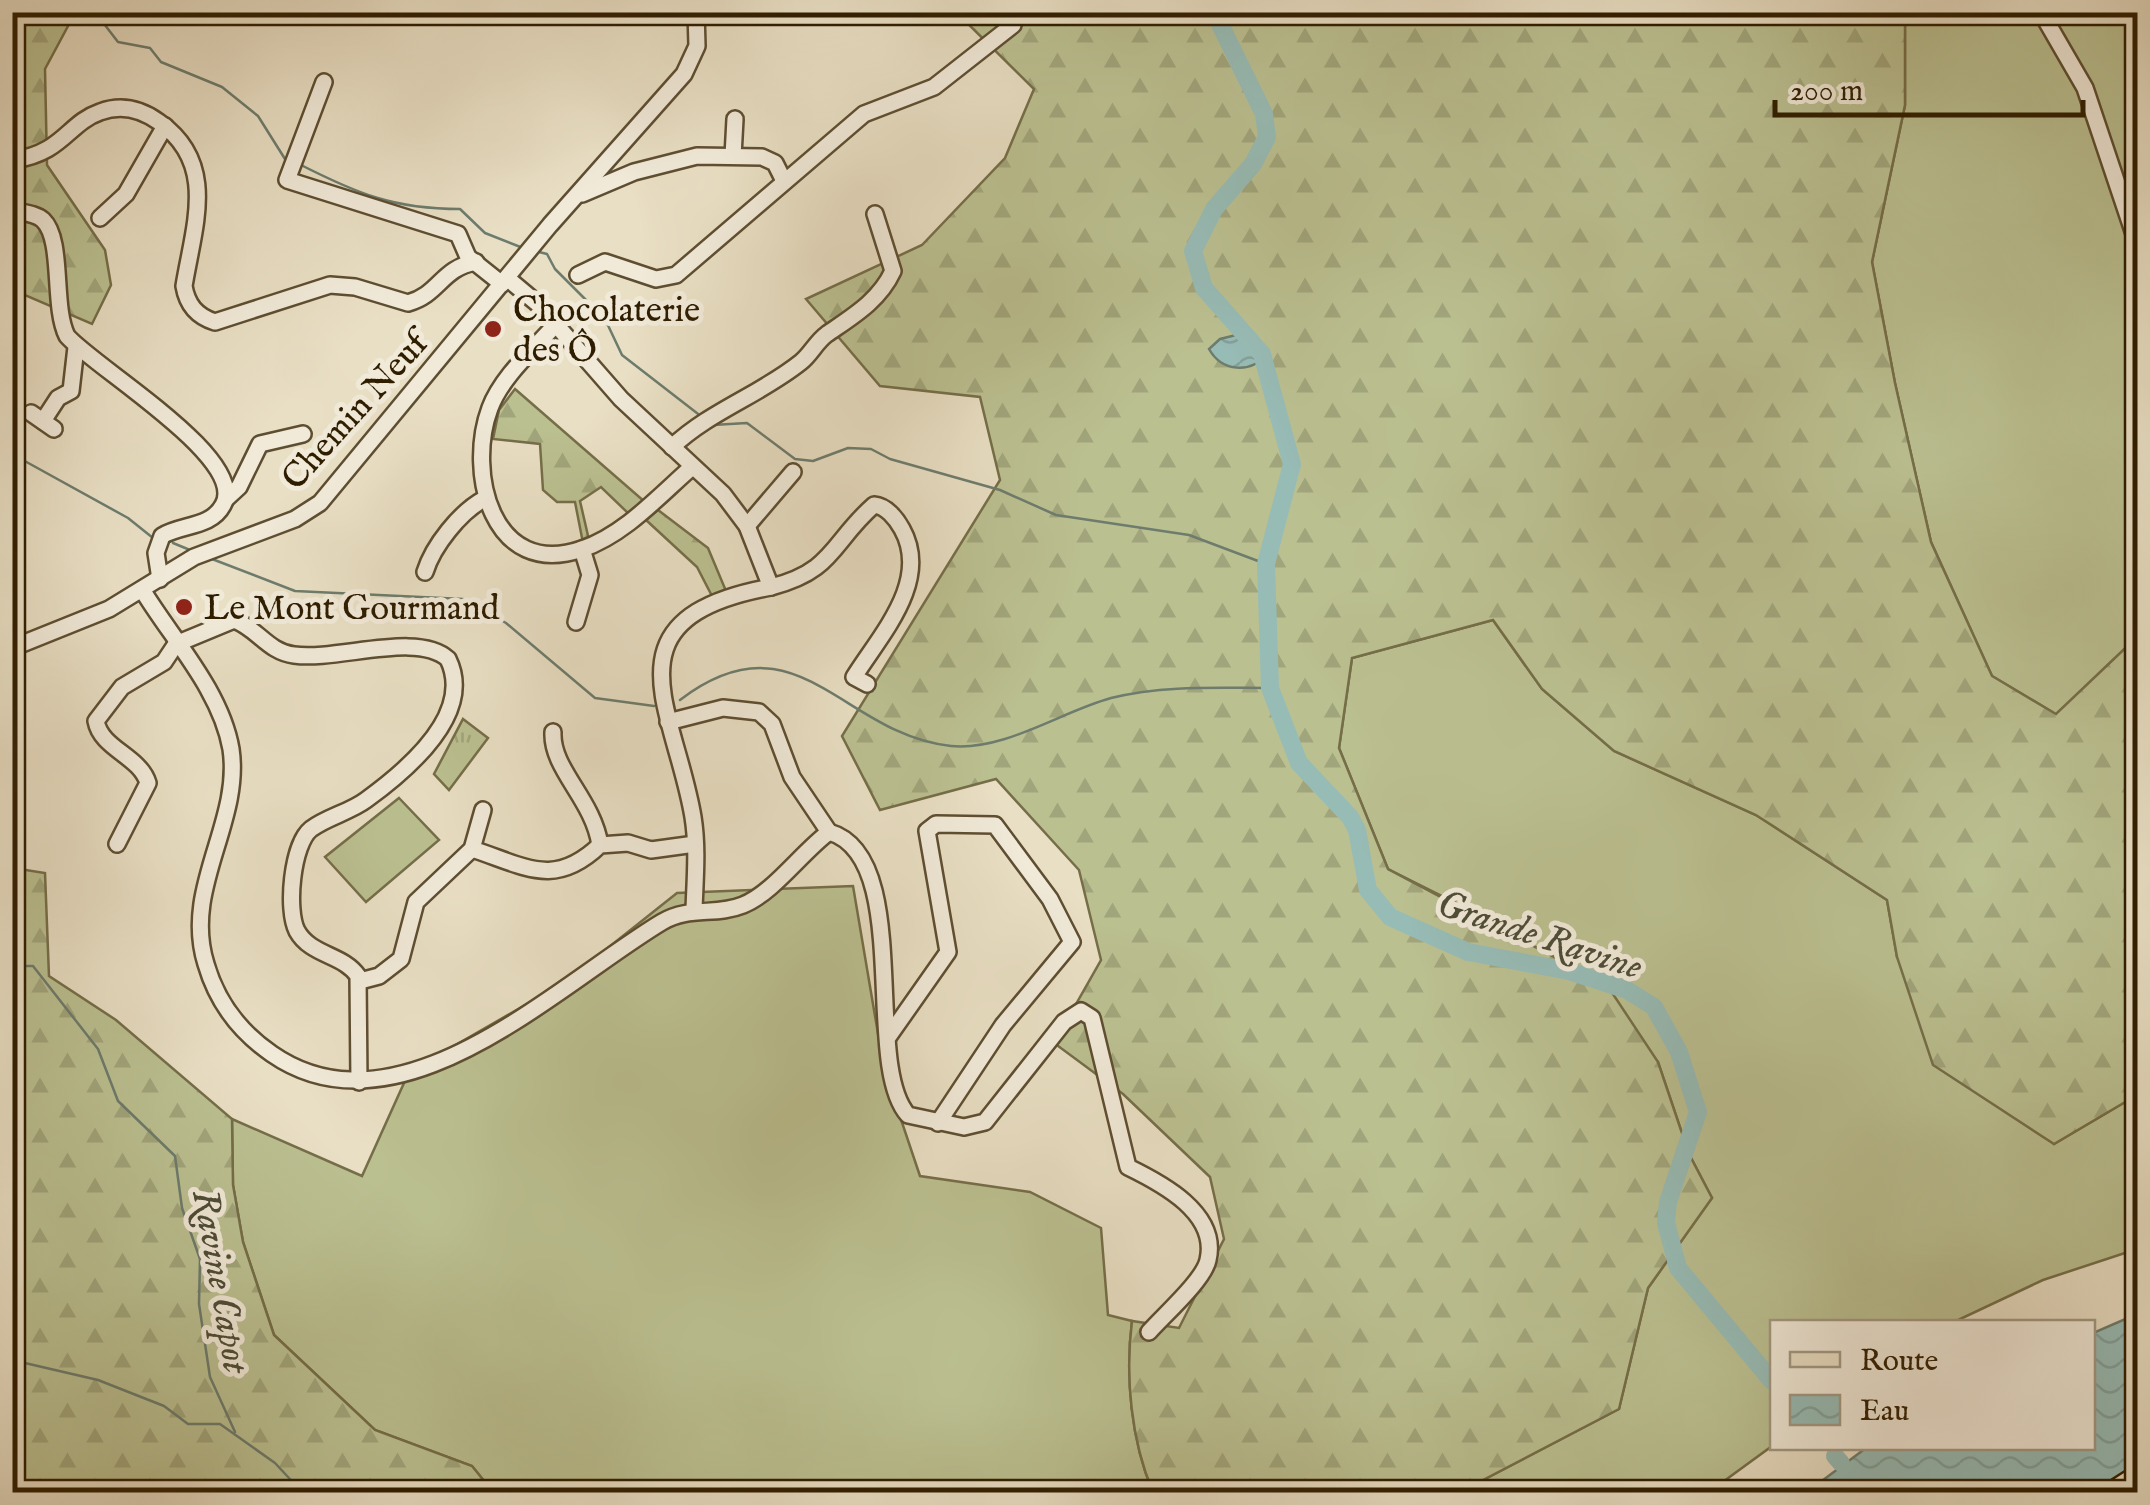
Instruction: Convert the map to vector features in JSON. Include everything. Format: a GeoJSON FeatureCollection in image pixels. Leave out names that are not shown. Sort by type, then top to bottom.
{"type":"FeatureCollection","features":[{"type":"Feature","properties":{"kind":"main road"},"geometry":{"type":"LineString","coordinates":[[2113,1492],[2138,1476]]}},
{"type":"Feature","properties":{"kind":"street","name":"Chemin Neuf"},"geometry":{"type":"LineString","coordinates":[[12,648],[48,636],[142,591],[194,556],[295,519],[320,503],[536,242],[684,74],[697,46],[696,12]]}},
{"type":"Feature","properties":{"kind":"street"},"geometry":{"type":"LineString","coordinates":[[2042,12],[2086,88],[2138,246]]}},
{"type":"Feature","properties":{"kind":"street"},"geometry":{"type":"LineString","coordinates":[[578,275],[606,262],[668,279],[864,114],[934,87],[1013,25]]}},
{"type":"Feature","properties":{"kind":"street"},"geometry":{"type":"LineString","coordinates":[[324,82],[287,180],[458,234],[468,257],[505,281],[556,324],[622,399],[722,494],[748,526],[771,586]]}},
{"type":"Feature","properties":{"kind":"street"},"geometry":{"type":"LineString","coordinates":[[14,160],[55,147],[96,112],[120,107],[146,113],[165,126],[187,145],[193,161],[198,203],[184,286],[191,308],[206,319],[225,322],[330,286],[355,287],[408,303],[431,292],[455,266],[476,262]]}},
{"type":"Feature","properties":{"kind":"street"},"geometry":{"type":"LineString","coordinates":[[733,156],[735,119]]}},
{"type":"Feature","properties":{"kind":"street"},"geometry":{"type":"LineString","coordinates":[[100,218],[126,194],[165,126]]}},
{"type":"Feature","properties":{"kind":"street"},"geometry":{"type":"LineString","coordinates":[[576,197],[634,172],[685,158],[769,159],[784,182]]}},
{"type":"Feature","properties":{"kind":"street"},"geometry":{"type":"LineString","coordinates":[[12,210],[34,215],[49,230],[58,317],[76,347],[188,433],[224,481],[226,499]]}},
{"type":"Feature","properties":{"kind":"street"},"geometry":{"type":"LineString","coordinates":[[672,448],[698,422],[801,362],[823,336],[854,318],[887,284],[893,271],[875,214]]}},
{"type":"Feature","properties":{"kind":"street"},"geometry":{"type":"LineString","coordinates":[[556,324],[491,405],[480,458],[484,499],[496,523],[528,547],[547,552],[582,549],[635,517],[692,467]]}},
{"type":"Feature","properties":{"kind":"street"},"geometry":{"type":"LineString","coordinates":[[43,421],[58,398],[71,391],[76,347]]}},
{"type":"Feature","properties":{"kind":"street"},"geometry":{"type":"LineString","coordinates":[[160,580],[156,553],[162,536],[209,519],[239,487],[260,444],[303,434]]}},
{"type":"Feature","properties":{"kind":"street"},"geometry":{"type":"LineString","coordinates":[[748,526],[794,472]]}},
{"type":"Feature","properties":{"kind":"street"},"geometry":{"type":"LineString","coordinates":[[424,572],[430,555],[474,504],[484,499]]}},
{"type":"Feature","properties":{"kind":"street"},"geometry":{"type":"LineString","coordinates":[[694,910],[693,815],[658,679],[668,646],[680,627],[716,601],[803,579],[822,566],[874,505],[882,506],[899,523],[913,559],[910,584],[854,677],[867,684]]}},
{"type":"Feature","properties":{"kind":"street"},"geometry":{"type":"LineString","coordinates":[[576,622],[590,576],[582,549]]}},
{"type":"Feature","properties":{"kind":"street"},"geometry":{"type":"LineString","coordinates":[[142,591],[224,721],[231,752],[232,779],[198,914],[208,972],[239,1028],[312,1077],[360,1082],[414,1070],[494,1034],[662,922],[694,910],[727,910],[757,898],[829,832]]}},
{"type":"Feature","properties":{"kind":"street"},"geometry":{"type":"LineString","coordinates":[[117,844],[148,783],[142,771],[102,736],[97,716],[122,687],[164,662],[176,644],[234,620],[268,646],[294,656],[369,653],[423,645],[448,659],[456,683],[454,695],[427,745],[364,802],[310,830],[301,843],[290,898],[297,931],[318,952],[352,968],[360,981],[360,1082]]}},
{"type":"Feature","properties":{"kind":"street"},"geometry":{"type":"LineString","coordinates":[[668,722],[723,708],[759,712],[772,724],[792,778],[829,832],[861,860],[875,890],[889,1036],[901,1106],[915,1119],[972,1127],[990,1119],[1064,1022],[1081,1011],[1088,1012],[1098,1028],[1128,1167],[1153,1178],[1188,1205],[1202,1222],[1206,1240],[1209,1258],[1203,1272],[1148,1332]]}},
{"type":"Feature","properties":{"kind":"street"},"geometry":{"type":"LineString","coordinates":[[553,732],[554,754],[588,804],[600,845]]}},
{"type":"Feature","properties":{"kind":"street"},"geometry":{"type":"LineString","coordinates":[[360,981],[379,976],[401,959],[416,902],[472,848],[483,810]]}},
{"type":"Feature","properties":{"kind":"street"},"geometry":{"type":"LineString","coordinates":[[889,1036],[948,952],[927,831],[936,824],[995,825],[1050,899],[1072,942],[1003,1025],[938,1123]]}},
{"type":"Feature","properties":{"kind":"street"},"geometry":{"type":"LineString","coordinates":[[472,848],[540,873],[582,864],[600,845],[628,843],[651,850],[695,844]]}},
{"type":"Feature","properties":{"kind":"green space"},"geometry":{"type":"Polygon","coordinates":[[[12,13],[75,13],[45,69],[47,165],[105,250],[111,285],[92,324],[13,290],[12,13]]]}},
{"type":"Feature","properties":{"kind":"green space"},"geometry":{"type":"Polygon","coordinates":[[[957,13],[1905,13],[1905,105],[1872,262],[1931,542],[1992,676],[2056,714],[2137,637],[2137,1095],[2054,1144],[1933,1065],[1897,957],[1887,900],[1756,815],[1614,751],[1542,689],[1493,620],[1352,658],[1339,748],[1388,869],[1607,985],[1658,1062],[1689,1154],[1712,1198],[1648,1288],[1619,1409],[1460,1492],[1153,1492],[1139,1452],[1132,1408],[1132,1321],[1179,1328],[1224,1239],[1210,1177],[1123,1094],[1054,1043],[1101,960],[1079,870],[996,779],[880,810],[842,736],[1000,480],[980,397],[880,386],[806,299],[922,245],[1005,158],[1034,89],[957,13]]]}},
{"type":"Feature","properties":{"kind":"green space"},"geometry":{"type":"Polygon","coordinates":[[[1905,13],[2137,13],[2137,637],[2057,715],[1992,676],[1931,542],[1895,383],[1872,262],[1905,105],[1905,13]]]}},
{"type":"Feature","properties":{"kind":"green space"},"geometry":{"type":"Polygon","coordinates":[[[515,389],[645,502],[630,515],[601,487],[580,501],[589,540],[583,543],[575,502],[557,502],[543,490],[540,444],[493,439],[499,410],[515,389]]]}},
{"type":"Feature","properties":{"kind":"green space"},"geometry":{"type":"Polygon","coordinates":[[[658,510],[708,548],[726,591],[712,596],[697,567],[646,520],[658,510]]]}},
{"type":"Feature","properties":{"kind":"green space"},"geometry":{"type":"Polygon","coordinates":[[[1493,620],[1542,689],[1614,751],[1756,815],[1887,900],[1897,957],[2054,1144],[2137,1095],[2137,1249],[2043,1280],[1958,1320],[1770,1320],[1770,1447],[1709,1492],[1460,1492],[1619,1409],[1648,1288],[1712,1198],[1689,1154],[1658,1062],[1522,936],[1388,869],[1339,748],[1352,658],[1493,620]]]}},
{"type":"Feature","properties":{"kind":"green space"},"geometry":{"type":"Polygon","coordinates":[[[463,719],[488,738],[449,790],[434,774],[463,719]]]}},
{"type":"Feature","properties":{"kind":"green space"},"geometry":{"type":"Polygon","coordinates":[[[399,798],[439,840],[366,902],[325,857],[399,798]]]}},
{"type":"Feature","properties":{"kind":"green space"},"geometry":{"type":"Polygon","coordinates":[[[13,868],[45,873],[49,976],[116,1020],[232,1119],[233,1185],[243,1242],[274,1335],[375,1430],[472,1466],[493,1492],[13,1492],[13,868]]]}},
{"type":"Feature","properties":{"kind":"green space"},"geometry":{"type":"Polygon","coordinates":[[[853,886],[884,1069],[920,1176],[1030,1192],[1101,1228],[1108,1315],[1132,1321],[1132,1408],[1139,1451],[1153,1492],[493,1492],[472,1466],[375,1430],[274,1335],[243,1242],[233,1185],[232,1119],[362,1176],[409,1072],[565,982],[677,893],[853,886]]]}},
{"type":"Feature","properties":{"kind":"water"},"geometry":{"type":"Polygon","coordinates":[[[1236,335],[1259,342],[1268,354],[1245,367],[1221,362],[1209,349],[1220,339],[1236,335]]]}},
{"type":"Feature","properties":{"kind":"water"},"geometry":{"type":"Polygon","coordinates":[[[2137,1314],[2137,1492],[1807,1492],[1863,1450],[2095,1450],[2095,1332],[2137,1314]]]}},
{"type":"Feature","properties":{"kind":"waterway","name":"Grande Ravine"},"geometry":{"type":"LineString","coordinates":[[1214,12],[1264,114],[1267,137],[1253,164],[1214,209],[1193,251],[1204,288],[1262,354],[1292,464],[1266,564],[1270,688],[1299,763],[1350,817],[1357,830],[1368,890],[1390,917],[1468,952],[1569,971],[1627,990],[1654,1007],[1679,1052],[1698,1112],[1668,1202],[1666,1223],[1678,1268],[1770,1379]]}},
{"type":"Feature","properties":{"kind":"waterway"},"geometry":{"type":"LineString","coordinates":[[98,16],[118,42],[150,48],[161,62],[222,87],[258,116],[285,159]]}},
{"type":"Feature","properties":{"kind":"waterway"},"geometry":{"type":"LineString","coordinates":[[299,164],[377,198],[460,209],[485,233],[523,248]]}},
{"type":"Feature","properties":{"kind":"waterway"},"geometry":{"type":"LineString","coordinates":[[535,251],[547,254],[555,269],[605,319],[622,355],[702,417]]}},
{"type":"Feature","properties":{"kind":"waterway"},"geometry":{"type":"LineString","coordinates":[[713,425],[747,423],[795,459],[813,461],[848,448],[871,449],[890,459],[1000,490],[1056,515],[1189,535],[1266,564]]}},
{"type":"Feature","properties":{"kind":"waterway"},"geometry":{"type":"LineString","coordinates":[[12,454],[128,518],[153,538]]}},
{"type":"Feature","properties":{"kind":"waterway"},"geometry":{"type":"LineString","coordinates":[[173,543],[190,550]]}},
{"type":"Feature","properties":{"kind":"waterway"},"geometry":{"type":"LineString","coordinates":[[212,559],[295,591],[463,599],[506,623],[595,698],[654,706]]}},
{"type":"Feature","properties":{"kind":"waterway"},"geometry":{"type":"LineString","coordinates":[[680,700],[721,676],[756,668],[788,673],[913,737],[951,746],[971,746],[1012,737],[1092,704],[1131,694],[1190,688],[1270,688]]}},
{"type":"Feature","properties":{"kind":"waterway","name":"Ravine Capot"},"geometry":{"type":"LineString","coordinates":[[12,966],[33,966],[98,1049],[118,1101],[175,1156],[182,1208],[200,1259],[199,1304],[210,1377],[235,1432]]}},
{"type":"Feature","properties":{"kind":"waterway"},"geometry":{"type":"LineString","coordinates":[[12,1360],[98,1380],[164,1406],[188,1424],[220,1424],[275,1463],[302,1492]]}},
{"type":"Feature","properties":{"kind":"waterway"},"geometry":{"type":"LineString","coordinates":[[1835,1456],[1841,1463]]}},
{"type":"Feature","properties":{"kind":"place","name":"Chocolaterie des Ô"},"geometry":{"type":"Point","coordinates":[493,329]}},
{"type":"Feature","properties":{"kind":"place","name":"Le Mont Gourmand"},"geometry":{"type":"Point","coordinates":[184,607]}}]}
